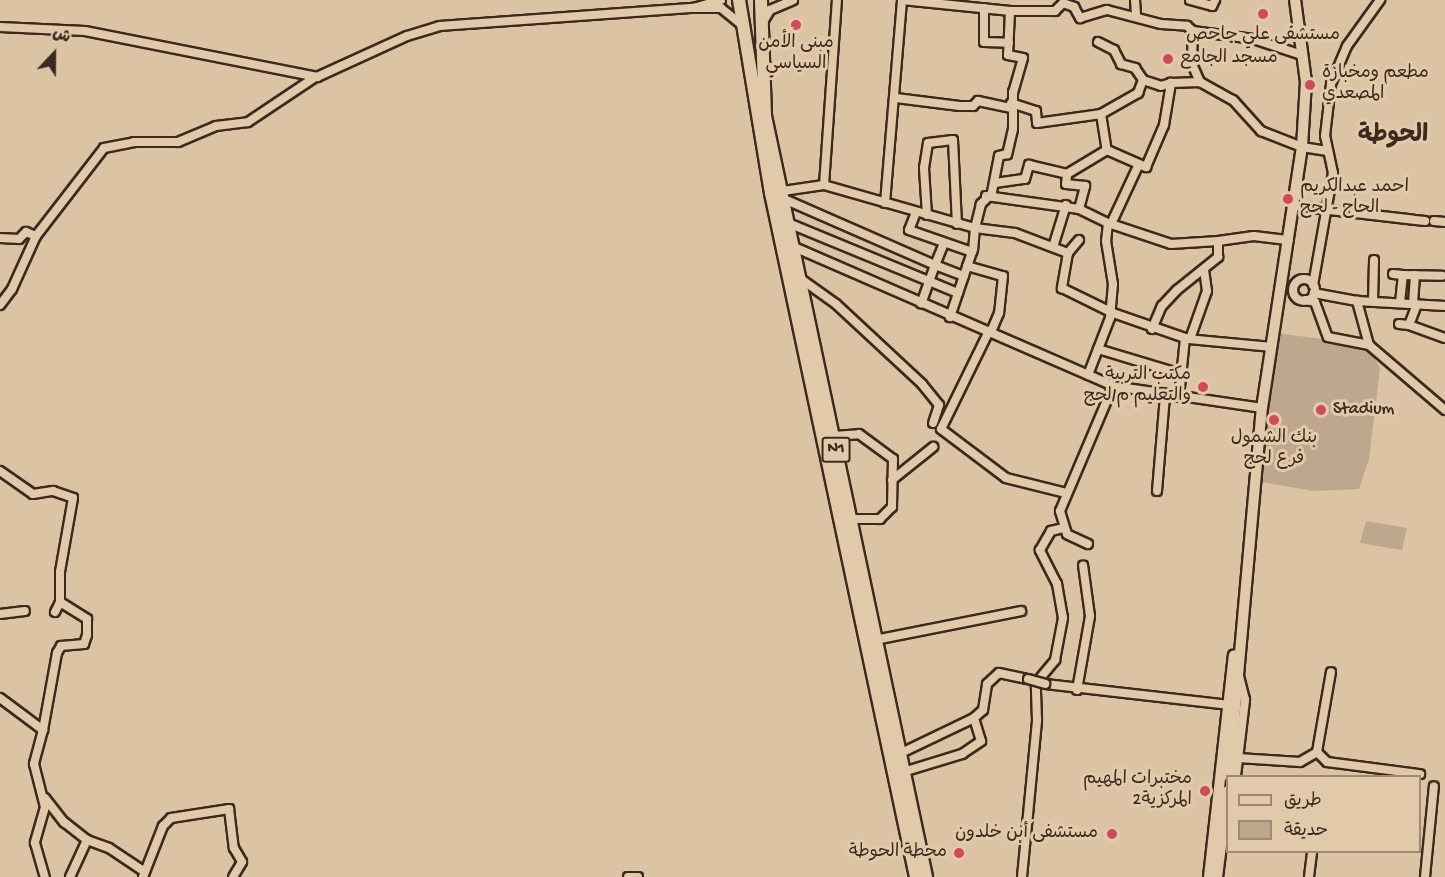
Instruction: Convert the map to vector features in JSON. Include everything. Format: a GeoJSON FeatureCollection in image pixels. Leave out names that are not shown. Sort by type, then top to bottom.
{"type":"FeatureCollection","features":[{"type":"Feature","properties":{"kind":"highway","name":"N1"},"geometry":{"type":"LineString","coordinates":[[739,0],[741,24],[771,193],[916,877]]}},
{"type":"Feature","properties":{"kind":"highway","name":"N1"},"geometry":{"type":"LineString","coordinates":[[761,0],[765,116],[926,877]]}},
{"type":"Feature","properties":{"kind":"highway"},"geometry":{"type":"LineString","coordinates":[[741,24],[751,32],[763,22]]}},
{"type":"Feature","properties":{"kind":"main road"},"geometry":{"type":"LineString","coordinates":[[1209,877],[1228,705],[1239,635],[1262,408],[1290,240],[1302,147],[1306,82],[1295,0]]}},
{"type":"Feature","properties":{"kind":"main road"},"geometry":{"type":"LineString","coordinates":[[1229,775],[1239,676],[1239,635]]}},
{"type":"Feature","properties":{"kind":"main road"},"geometry":{"type":"LineString","coordinates":[[1217,877],[1226,814]]}},
{"type":"Feature","properties":{"kind":"street"},"geometry":{"type":"LineString","coordinates":[[693,8],[721,0]]}},
{"type":"Feature","properties":{"kind":"street"},"geometry":{"type":"LineString","coordinates":[[763,22],[770,10],[793,0]]}},
{"type":"Feature","properties":{"kind":"street"},"geometry":{"type":"LineString","coordinates":[[824,185],[837,0]]}},
{"type":"Feature","properties":{"kind":"street"},"geometry":{"type":"LineString","coordinates":[[885,203],[896,98],[902,0],[1010,11],[1054,11],[1063,3],[1074,7],[1080,18],[1107,10],[1136,15],[1161,24],[1187,26],[1194,31],[1253,39],[1302,55]]}},
{"type":"Feature","properties":{"kind":"street"},"geometry":{"type":"LineString","coordinates":[[1135,0],[1136,15]]}},
{"type":"Feature","properties":{"kind":"street"},"geometry":{"type":"LineString","coordinates":[[1190,0],[1212,6],[1215,0]]}},
{"type":"Feature","properties":{"kind":"street"},"geometry":{"type":"LineString","coordinates":[[1303,300],[1314,289],[1327,210],[1332,173],[1326,151],[1325,119],[1335,74],[1347,46],[1380,0]]}},
{"type":"Feature","properties":{"kind":"street"},"geometry":{"type":"LineString","coordinates":[[0,305],[12,289],[36,236],[104,148],[134,142],[178,142],[216,126],[248,123],[317,77],[440,26],[693,8],[721,8],[741,24]]}},
{"type":"Feature","properties":{"kind":"street"},"geometry":{"type":"LineString","coordinates":[[984,8],[984,42],[1009,43]]}},
{"type":"Feature","properties":{"kind":"street"},"geometry":{"type":"LineString","coordinates":[[950,317],[972,252],[975,228],[986,196],[992,193],[999,156],[1007,154],[1013,129],[1011,106],[1023,58],[1008,55],[1010,11]]}},
{"type":"Feature","properties":{"kind":"street"},"geometry":{"type":"LineString","coordinates":[[0,27],[85,31],[317,77]]}},
{"type":"Feature","properties":{"kind":"street"},"geometry":{"type":"LineString","coordinates":[[1194,31],[1192,64],[1200,82]]}},
{"type":"Feature","properties":{"kind":"street"},"geometry":{"type":"LineString","coordinates":[[1098,42],[1114,50],[1121,64],[1135,68],[1143,80],[1161,86],[1171,82],[1200,82],[1233,100],[1261,131],[1302,147],[1326,151]]}},
{"type":"Feature","properties":{"kind":"street"},"geometry":{"type":"LineString","coordinates":[[896,98],[960,106],[973,106],[978,101],[1011,106],[1036,111],[1036,123],[1101,114],[1138,93],[1143,80]]}},
{"type":"Feature","properties":{"kind":"street"},"geometry":{"type":"LineString","coordinates":[[1107,150],[1146,167],[1158,143],[1171,82]]}},
{"type":"Feature","properties":{"kind":"street"},"geometry":{"type":"LineString","coordinates":[[1101,114],[1107,150]]}},
{"type":"Feature","properties":{"kind":"street"},"geometry":{"type":"LineString","coordinates":[[927,215],[924,168],[928,143],[953,140],[957,224]]}},
{"type":"Feature","properties":{"kind":"street"},"geometry":{"type":"LineString","coordinates":[[995,183],[1025,179],[1029,165],[1067,174],[1107,150]]}},
{"type":"Feature","properties":{"kind":"street"},"geometry":{"type":"LineString","coordinates":[[1088,375],[1111,312],[1113,284],[1106,241],[1110,224],[1139,164]]}},
{"type":"Feature","properties":{"kind":"street"},"geometry":{"type":"LineString","coordinates":[[1067,174],[1066,183],[1085,186],[1079,209]]}},
{"type":"Feature","properties":{"kind":"street"},"geometry":{"type":"LineString","coordinates":[[783,195],[824,185],[957,224],[1015,233],[1068,253]]}},
{"type":"Feature","properties":{"kind":"street"},"geometry":{"type":"LineString","coordinates":[[783,195],[935,265],[964,276]]}},
{"type":"Feature","properties":{"kind":"street"},"geometry":{"type":"LineString","coordinates":[[986,196],[1079,209],[1110,224],[1171,244],[1254,236],[1290,240]]}},
{"type":"Feature","properties":{"kind":"street"},"geometry":{"type":"LineString","coordinates":[[1053,247],[1066,206]]}},
{"type":"Feature","properties":{"kind":"street"},"geometry":{"type":"LineString","coordinates":[[1294,206],[1425,221]]}},
{"type":"Feature","properties":{"kind":"street"},"geometry":{"type":"LineString","coordinates":[[916,212],[909,230],[972,252]]}},
{"type":"Feature","properties":{"kind":"street"},"geometry":{"type":"LineString","coordinates":[[1434,221],[1445,222]]}},
{"type":"Feature","properties":{"kind":"street"},"geometry":{"type":"LineString","coordinates":[[788,223],[958,293]]}},
{"type":"Feature","properties":{"kind":"street"},"geometry":{"type":"LineString","coordinates":[[0,238],[19,239],[26,232],[36,236]]}},
{"type":"Feature","properties":{"kind":"street"},"geometry":{"type":"LineString","coordinates":[[1079,240],[1068,253],[1062,288],[1111,312],[1187,339],[1271,347]]}},
{"type":"Feature","properties":{"kind":"street"},"geometry":{"type":"LineString","coordinates":[[1152,328],[1162,306],[1218,257],[1218,241]]}},
{"type":"Feature","properties":{"kind":"street"},"geometry":{"type":"LineString","coordinates":[[921,304],[944,243]]}},
{"type":"Feature","properties":{"kind":"street"},"geometry":{"type":"LineString","coordinates":[[794,247],[950,317],[1113,386],[1165,396],[1262,408]]}},
{"type":"Feature","properties":{"kind":"street"},"geometry":{"type":"LineString","coordinates":[[1373,302],[1374,260]]}},
{"type":"Feature","properties":{"kind":"street"},"geometry":{"type":"LineString","coordinates":[[967,266],[1003,276],[999,313],[941,429],[1006,477],[1066,493]]}},
{"type":"Feature","properties":{"kind":"street"},"geometry":{"type":"LineString","coordinates":[[1179,397],[1187,339],[1207,291],[1204,270]]}},
{"type":"Feature","properties":{"kind":"street"},"geometry":{"type":"LineString","coordinates":[[1393,274],[1442,276]]}},
{"type":"Feature","properties":{"kind":"street"},"geometry":{"type":"LineString","coordinates":[[1400,303],[1403,275]]}},
{"type":"Feature","properties":{"kind":"street"},"geometry":{"type":"LineString","coordinates":[[1409,325],[1415,304],[1415,275]]}},
{"type":"Feature","properties":{"kind":"street"},"geometry":{"type":"LineString","coordinates":[[1284,277],[1302,279],[1314,289],[1357,301],[1445,306]]}},
{"type":"Feature","properties":{"kind":"street"},"geometry":{"type":"LineString","coordinates":[[801,279],[836,304],[922,384],[939,405],[933,423]]}},
{"type":"Feature","properties":{"kind":"street"},"geometry":{"type":"LineString","coordinates":[[1302,279],[1293,287],[1294,295],[1303,300]]}},
{"type":"Feature","properties":{"kind":"street"},"geometry":{"type":"LineString","coordinates":[[1280,297],[1315,302],[1328,337],[1369,345],[1445,410]]}},
{"type":"Feature","properties":{"kind":"street"},"geometry":{"type":"LineString","coordinates":[[1357,301],[1369,345]]}},
{"type":"Feature","properties":{"kind":"street"},"geometry":{"type":"LineString","coordinates":[[1399,324],[1409,325],[1445,338]]}},
{"type":"Feature","properties":{"kind":"street"},"geometry":{"type":"LineString","coordinates":[[1098,349],[1181,374]]}},
{"type":"Feature","properties":{"kind":"street"},"geometry":{"type":"LineString","coordinates":[[1088,544],[1069,536],[1063,528],[1059,514],[1113,386]]}},
{"type":"Feature","properties":{"kind":"street"},"geometry":{"type":"LineString","coordinates":[[1157,491],[1165,396]]}},
{"type":"Feature","properties":{"kind":"street"},"geometry":{"type":"LineString","coordinates":[[833,436],[859,434],[893,459],[892,507],[880,519],[850,519]]}},
{"type":"Feature","properties":{"kind":"street"},"geometry":{"type":"LineString","coordinates":[[892,480],[933,447]]}},
{"type":"Feature","properties":{"kind":"street"},"geometry":{"type":"LineString","coordinates":[[0,471],[33,494],[53,491],[73,498],[60,572],[60,602],[56,612]]}},
{"type":"Feature","properties":{"kind":"street"},"geometry":{"type":"LineString","coordinates":[[1022,877],[1037,720],[1036,683],[1055,660],[1063,618],[1057,584],[1040,550],[1051,531],[1063,528]]}},
{"type":"Feature","properties":{"kind":"street"},"geometry":{"type":"LineString","coordinates":[[1077,690],[1090,616],[1083,565]]}},
{"type":"Feature","properties":{"kind":"street"},"geometry":{"type":"LineString","coordinates":[[45,877],[35,843],[45,807],[34,764],[43,730],[57,653],[61,646],[84,644],[87,635],[87,619],[60,602]]}},
{"type":"Feature","properties":{"kind":"street"},"geometry":{"type":"LineString","coordinates":[[0,614],[25,611]]}},
{"type":"Feature","properties":{"kind":"street"},"geometry":{"type":"LineString","coordinates":[[875,640],[1021,611]]}},
{"type":"Feature","properties":{"kind":"street"},"geometry":{"type":"LineString","coordinates":[[1239,758],[1300,762],[1317,752],[1331,672]]}},
{"type":"Feature","properties":{"kind":"street"},"geometry":{"type":"LineString","coordinates":[[899,754],[974,718],[983,710],[987,684],[999,673],[1077,690],[1228,705]]}},
{"type":"Feature","properties":{"kind":"street"},"geometry":{"type":"LineString","coordinates":[[1236,775],[1245,700],[1239,676]]}},
{"type":"Feature","properties":{"kind":"street"},"geometry":{"type":"LineString","coordinates":[[0,698],[43,730]]}},
{"type":"Feature","properties":{"kind":"street"},"geometry":{"type":"LineString","coordinates":[[903,772],[962,754],[981,741],[974,718]]}},
{"type":"Feature","properties":{"kind":"street"},"geometry":{"type":"LineString","coordinates":[[1317,752],[1327,762],[1420,774]]}},
{"type":"Feature","properties":{"kind":"street"},"geometry":{"type":"LineString","coordinates":[[1425,877],[1434,786]]}},
{"type":"Feature","properties":{"kind":"street"},"geometry":{"type":"LineString","coordinates":[[43,796],[64,822],[87,840],[109,848],[144,874],[163,826],[171,818],[229,810],[234,848],[242,862],[233,877]]}},
{"type":"Feature","properties":{"kind":"street"},"geometry":{"type":"LineString","coordinates":[[1421,799],[1431,799]]}},
{"type":"Feature","properties":{"kind":"street"},"geometry":{"type":"LineString","coordinates":[[71,877],[87,840]]}},
{"type":"Feature","properties":{"kind":"street"},"geometry":{"type":"LineString","coordinates":[[1309,877],[1312,853]]}},
{"type":"Feature","properties":{"kind":"street"},"geometry":{"type":"LineString","coordinates":[[628,877],[638,877]]}},
{"type":"Feature","properties":{"kind":"green space","name":"Stadium"},"geometry":{"type":"Polygon","coordinates":[[[1276,333],[1367,345],[1380,368],[1369,459],[1359,489],[1314,491],[1256,481],[1276,333]]]}},
{"type":"Feature","properties":{"kind":"green space"},"geometry":{"type":"Polygon","coordinates":[[[1366,521],[1407,528],[1402,550],[1360,543],[1366,521]]]}},
{"type":"Feature","properties":{"kind":"place","name":"مستشفى علي جاحص"},"geometry":{"type":"Point","coordinates":[1263,14]}},
{"type":"Feature","properties":{"kind":"place","name":"مبنى الأمن السياسي"},"geometry":{"type":"Point","coordinates":[796,25]}},
{"type":"Feature","properties":{"kind":"place","name":"مسجد الجامع"},"geometry":{"type":"Point","coordinates":[1168,59]}},
{"type":"Feature","properties":{"kind":"place","name":"مطعم ومخبازة المصعدي"},"geometry":{"type":"Point","coordinates":[1310,85]}},
{"type":"Feature","properties":{"kind":"place","name":"احمد عبدالكريم الحاج - لحج"},"geometry":{"type":"Point","coordinates":[1288,199]}},
{"type":"Feature","properties":{"kind":"place","name":"مكتب التربية والتعليم م/لحج"},"geometry":{"type":"Point","coordinates":[1203,387]}},
{"type":"Feature","properties":{"kind":"place","name":"Stadium"},"geometry":{"type":"Point","coordinates":[1321,410]}},
{"type":"Feature","properties":{"kind":"place","name":"بنك الشمول فرع لحج"},"geometry":{"type":"Point","coordinates":[1274,420]}},
{"type":"Feature","properties":{"kind":"place","name":"مختبرات المهيم المركزية2"},"geometry":{"type":"Point","coordinates":[1205,791]}},
{"type":"Feature","properties":{"kind":"place","name":"مستشفى أبن خلدون"},"geometry":{"type":"Point","coordinates":[1112,834]}},
{"type":"Feature","properties":{"kind":"place","name":"محطة الحوطة"},"geometry":{"type":"Point","coordinates":[959,853]}},
{"type":"Feature","properties":{"kind":"district","name":"الحوطة"},"geometry":{"type":"Point","coordinates":[1393,137]}}]}
